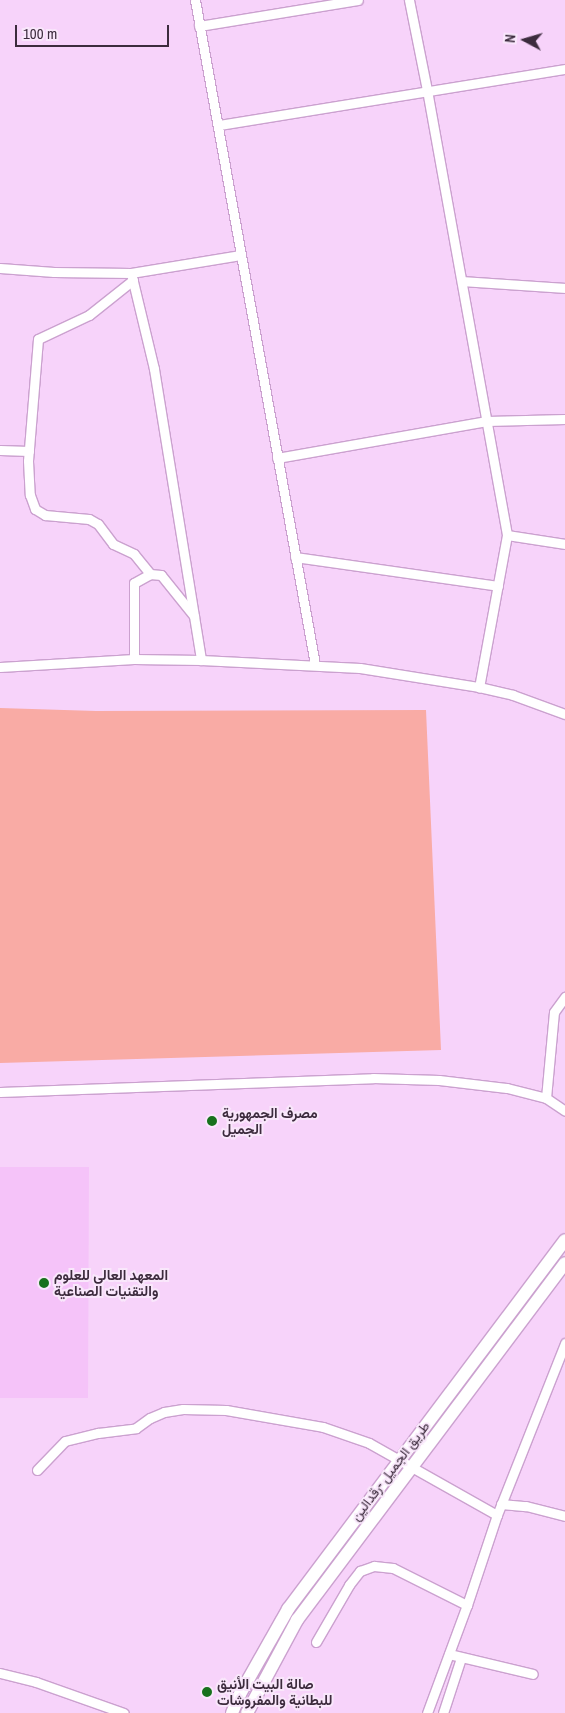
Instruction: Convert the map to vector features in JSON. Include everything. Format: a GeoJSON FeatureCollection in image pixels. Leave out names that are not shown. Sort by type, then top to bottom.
{"type":"FeatureCollection","features":[{"type":"Feature","properties":{"kind":"main road","name":"طريق الجميل -رقدالين"},"geometry":{"type":"LineString","coordinates":[[232,1713],[240,1694],[288,1609],[565,1240]]}},
{"type":"Feature","properties":{"kind":"main road","name":"طريق الجميل -رقدالين"},"geometry":{"type":"LineString","coordinates":[[247,1713],[297,1620],[565,1263]]}},
{"type":"Feature","properties":{"kind":"street"},"geometry":{"type":"LineString","coordinates":[[195,0],[315,664]]}},
{"type":"Feature","properties":{"kind":"street"},"geometry":{"type":"LineString","coordinates":[[199,26],[358,0]]}},
{"type":"Feature","properties":{"kind":"street"},"geometry":{"type":"LineString","coordinates":[[409,0],[462,281],[507,535],[479,686]]}},
{"type":"Feature","properties":{"kind":"street"},"geometry":{"type":"LineString","coordinates":[[218,125],[565,69]]}},
{"type":"Feature","properties":{"kind":"street"},"geometry":{"type":"LineString","coordinates":[[0,268],[132,276],[241,255]]}},
{"type":"Feature","properties":{"kind":"street"},"geometry":{"type":"LineString","coordinates":[[132,276],[89,315],[38,339],[29,452],[30,495],[35,509],[45,515],[89,519],[98,524],[113,544],[134,554],[150,574]]}},
{"type":"Feature","properties":{"kind":"street"},"geometry":{"type":"LineString","coordinates":[[132,276],[154,369],[201,660]]}},
{"type":"Feature","properties":{"kind":"street"},"geometry":{"type":"LineString","coordinates":[[462,281],[565,288]]}},
{"type":"Feature","properties":{"kind":"street"},"geometry":{"type":"LineString","coordinates":[[277,458],[487,421],[565,419]]}},
{"type":"Feature","properties":{"kind":"street"},"geometry":{"type":"LineString","coordinates":[[0,450],[29,452]]}},
{"type":"Feature","properties":{"kind":"street"},"geometry":{"type":"LineString","coordinates":[[507,535],[565,544]]}},
{"type":"Feature","properties":{"kind":"street"},"geometry":{"type":"LineString","coordinates":[[295,557],[498,586]]}},
{"type":"Feature","properties":{"kind":"street"},"geometry":{"type":"LineString","coordinates":[[134,659],[134,583],[150,574],[161,575],[194,616]]}},
{"type":"Feature","properties":{"kind":"street"},"geometry":{"type":"LineString","coordinates":[[0,667],[134,659],[315,664],[360,668],[479,686],[513,695],[565,714]]}},
{"type":"Feature","properties":{"kind":"street"},"geometry":{"type":"LineString","coordinates":[[546,1098],[554,1012],[565,997]]}},
{"type":"Feature","properties":{"kind":"street"},"geometry":{"type":"LineString","coordinates":[[0,1092],[373,1078],[439,1080],[508,1088],[546,1098],[565,1111]]}},
{"type":"Feature","properties":{"kind":"street"},"geometry":{"type":"LineString","coordinates":[[427,1713],[467,1605],[501,1504],[565,1343]]}},
{"type":"Feature","properties":{"kind":"street"},"geometry":{"type":"LineString","coordinates":[[37,1470],[65,1441],[98,1432],[136,1428],[150,1418],[183,1409],[226,1410],[323,1427],[369,1444],[397,1462],[497,1515]]}},
{"type":"Feature","properties":{"kind":"street"},"geometry":{"type":"LineString","coordinates":[[501,1504],[526,1506],[565,1516]]}},
{"type":"Feature","properties":{"kind":"street"},"geometry":{"type":"LineString","coordinates":[[316,1642],[349,1585],[360,1571],[374,1566],[393,1568],[467,1605]]}},
{"type":"Feature","properties":{"kind":"street"},"geometry":{"type":"LineString","coordinates":[[449,1654],[533,1674]]}},
{"type":"Feature","properties":{"kind":"street"},"geometry":{"type":"LineString","coordinates":[[443,1713],[461,1658]]}},
{"type":"Feature","properties":{"kind":"street"},"geometry":{"type":"LineString","coordinates":[[0,1674],[36,1682],[124,1713]]}},
{"type":"Feature","properties":{"kind":"shaded area"},"geometry":{"type":"Polygon","coordinates":[[[0,708],[96,711],[426,710],[441,1050],[0,1063],[0,708]]]}},
{"type":"Feature","properties":{"kind":"shaded area","name":"المعهد العالي للعلوم والتقنيات الصناعية"},"geometry":{"type":"Polygon","coordinates":[[[0,1167],[89,1167],[88,1398],[0,1398],[0,1167]]]}},
{"type":"Feature","properties":{"kind":"place","name":"مصرف الجمهورية الجميل"},"geometry":{"type":"Point","coordinates":[212,1121]}},
{"type":"Feature","properties":{"kind":"place","name":"المعهد العالي للعلوم والتقنيات الصناعية"},"geometry":{"type":"Point","coordinates":[44,1283]}},
{"type":"Feature","properties":{"kind":"place","name":"صالة البيت الأنيق للبطانية والمفروشات"},"geometry":{"type":"Point","coordinates":[207,1692]}}]}
